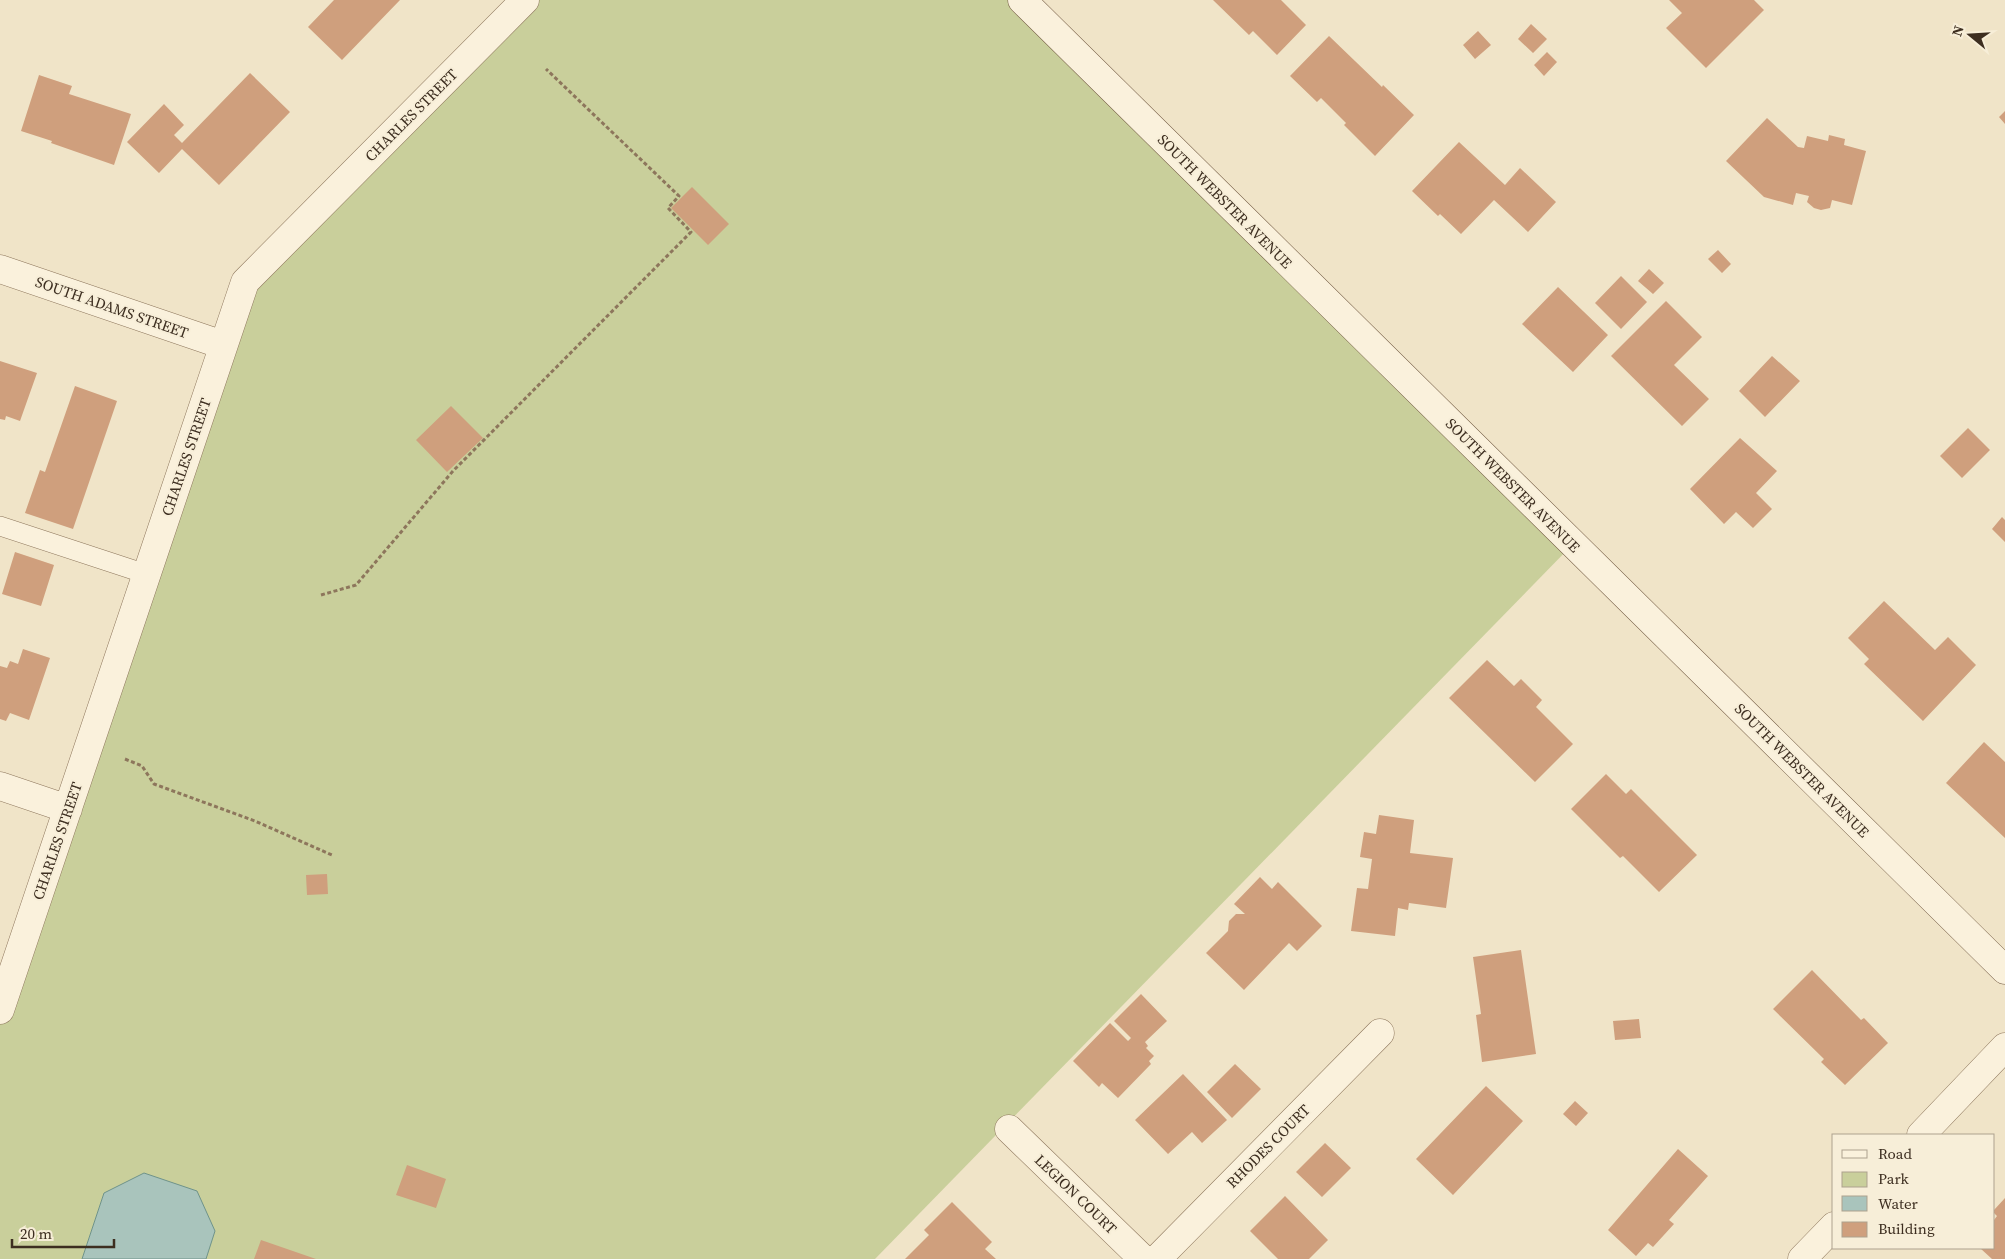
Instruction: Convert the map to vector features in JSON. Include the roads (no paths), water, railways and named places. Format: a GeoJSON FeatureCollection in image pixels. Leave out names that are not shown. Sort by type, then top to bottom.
{"type":"FeatureCollection","features":[{"type":"Feature","properties":{"kind":"street","name":"CHARLES STREET"},"geometry":{"type":"LineString","coordinates":[[0,1010],[245,282],[525,0]]}},
{"type":"Feature","properties":{"kind":"street","name":"SOUTH WEBSTER AVENUE"},"geometry":{"type":"LineString","coordinates":[[1022,0],[2005,970]]}},
{"type":"Feature","properties":{"kind":"street","name":"SOUTH ADAMS STREET"},"geometry":{"type":"LineString","coordinates":[[0,269],[223,345]]}},
{"type":"Feature","properties":{"kind":"street"},"geometry":{"type":"LineString","coordinates":[[0,786],[68,809]]}},
{"type":"Feature","properties":{"kind":"street","name":"RHODES COURT"},"geometry":{"type":"LineString","coordinates":[[1157,1259],[1380,1032]]}},
{"type":"Feature","properties":{"kind":"street"},"geometry":{"type":"LineString","coordinates":[[1922,1134],[2005,1047]]}},
{"type":"Feature","properties":{"kind":"street","name":"LEGION COURT"},"geometry":{"type":"LineString","coordinates":[[1009,1129],[1143,1259]]}},
{"type":"Feature","properties":{"kind":"street"},"geometry":{"type":"LineString","coordinates":[[1802,1259],[1832,1228]]}},
{"type":"Feature","properties":{"kind":"lane"},"geometry":{"type":"LineString","coordinates":[[0,526],[146,574]]}},
{"type":"Feature","properties":{"kind":"water"},"geometry":{"type":"Polygon","coordinates":[[[144,1173],[197,1191],[215,1231],[206,1259],[82,1259],[104,1193],[144,1173]]]}}]}
